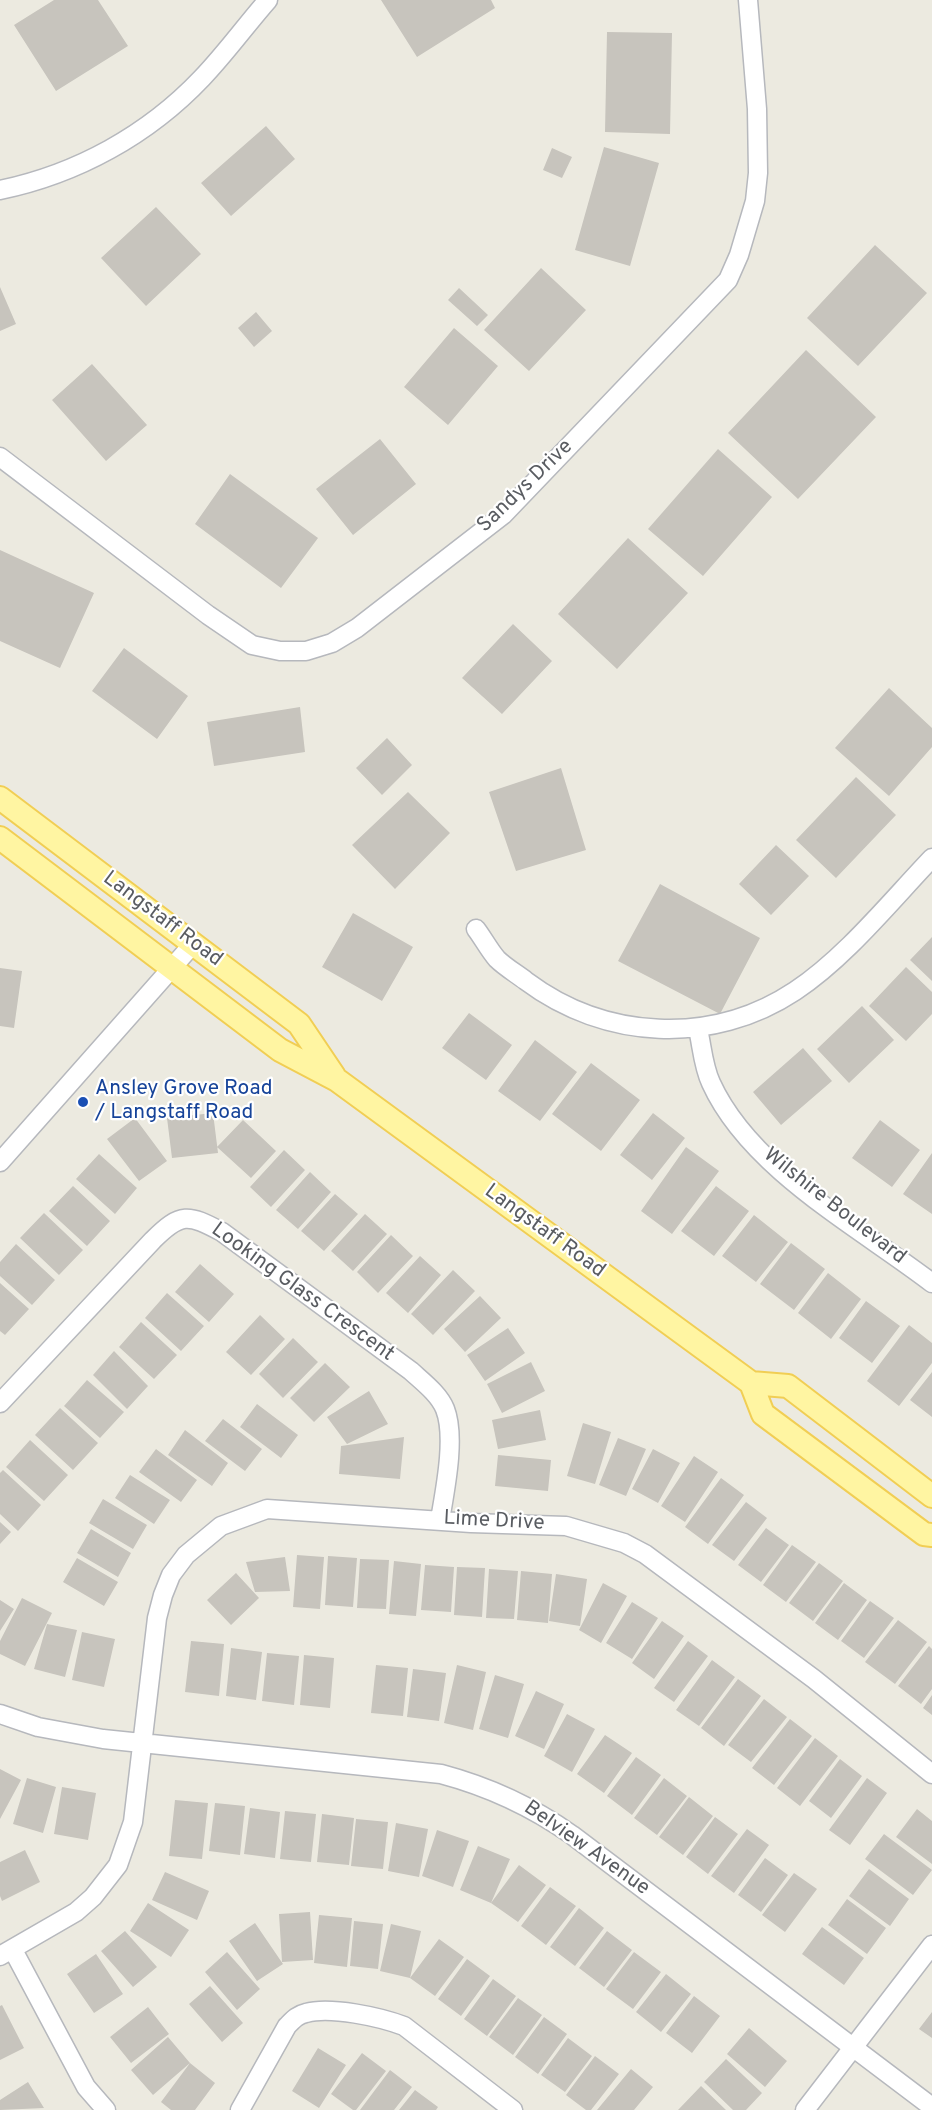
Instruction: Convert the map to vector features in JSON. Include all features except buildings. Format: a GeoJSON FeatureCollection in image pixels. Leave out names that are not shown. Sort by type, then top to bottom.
{"type":"FeatureCollection","features":[{"type":"Feature","properties":{"kind":"main road","name":"Langstaff Road"},"geometry":{"type":"LineString","coordinates":[[0,798],[299,1024],[337,1080]]}},
{"type":"Feature","properties":{"kind":"main road","name":"Langstaff Road"},"geometry":{"type":"LineString","coordinates":[[0,838],[280,1050],[337,1080],[751,1383]]}},
{"type":"Feature","properties":{"kind":"main road"},"geometry":{"type":"LineString","coordinates":[[932,1496],[788,1386],[751,1383],[764,1414],[924,1534],[932,1535]]}},
{"type":"Feature","properties":{"kind":"street"},"geometry":{"type":"LineString","coordinates":[[0,190],[63,173],[104,154],[139,131],[202,78],[268,0]]}},
{"type":"Feature","properties":{"kind":"street","name":"Sandys Drive"},"geometry":{"type":"LineString","coordinates":[[0,457],[208,615],[252,645],[280,651],[306,651],[332,642],[357,628],[503,515],[728,280],[739,255],[755,201],[758,173],[757,109],[748,0]]}},
{"type":"Feature","properties":{"kind":"street"},"geometry":{"type":"LineString","coordinates":[[476,929],[498,959],[543,993],[574,1010],[614,1022],[657,1029],[698,1029],[741,1017],[795,992],[856,937],[932,858]]}},
{"type":"Feature","properties":{"kind":"street"},"geometry":{"type":"LineString","coordinates":[[0,1162],[193,944]]}},
{"type":"Feature","properties":{"kind":"street","name":"Wilshire Boulevard"},"geometry":{"type":"LineString","coordinates":[[698,1029],[710,1082],[749,1139],[812,1195],[932,1283]]}},
{"type":"Feature","properties":{"kind":"street","name":"Looking Glass Crescent"},"geometry":{"type":"LineString","coordinates":[[0,1403],[153,1240],[177,1219],[188,1217],[222,1232],[411,1371],[433,1392],[445,1409],[449,1432],[440,1520]]}},
{"type":"Feature","properties":{"kind":"street","name":"Lime Drive"},"geometry":{"type":"LineString","coordinates":[[6,1953],[76,1912],[93,1897],[118,1865],[133,1822],[157,1618],[162,1595],[171,1575],[201,1540],[221,1526],[267,1509],[567,1526],[624,1543],[645,1554],[814,1679],[932,1774]]}},
{"type":"Feature","properties":{"kind":"street","name":"Belview Avenue"},"geometry":{"type":"LineString","coordinates":[[0,1714],[38,1727],[74,1735],[441,1774],[480,1785],[509,1797],[540,1813],[572,1835],[932,2107]]}},
{"type":"Feature","properties":{"kind":"street"},"geometry":{"type":"LineString","coordinates":[[805,2110],[932,1945]]}},
{"type":"Feature","properties":{"kind":"street"},"geometry":{"type":"LineString","coordinates":[[6,1953],[86,2087],[106,2110]]}},
{"type":"Feature","properties":{"kind":"street"},"geometry":{"type":"LineString","coordinates":[[240,2110],[287,2026],[296,2016],[322,2011],[386,2019],[404,2026],[513,2110]]}},
{"type":"Feature","properties":{"kind":"place","name":"Ansley Grove Road / Langstaff Road"},"geometry":{"type":"Point","coordinates":[83,1102]}}]}
